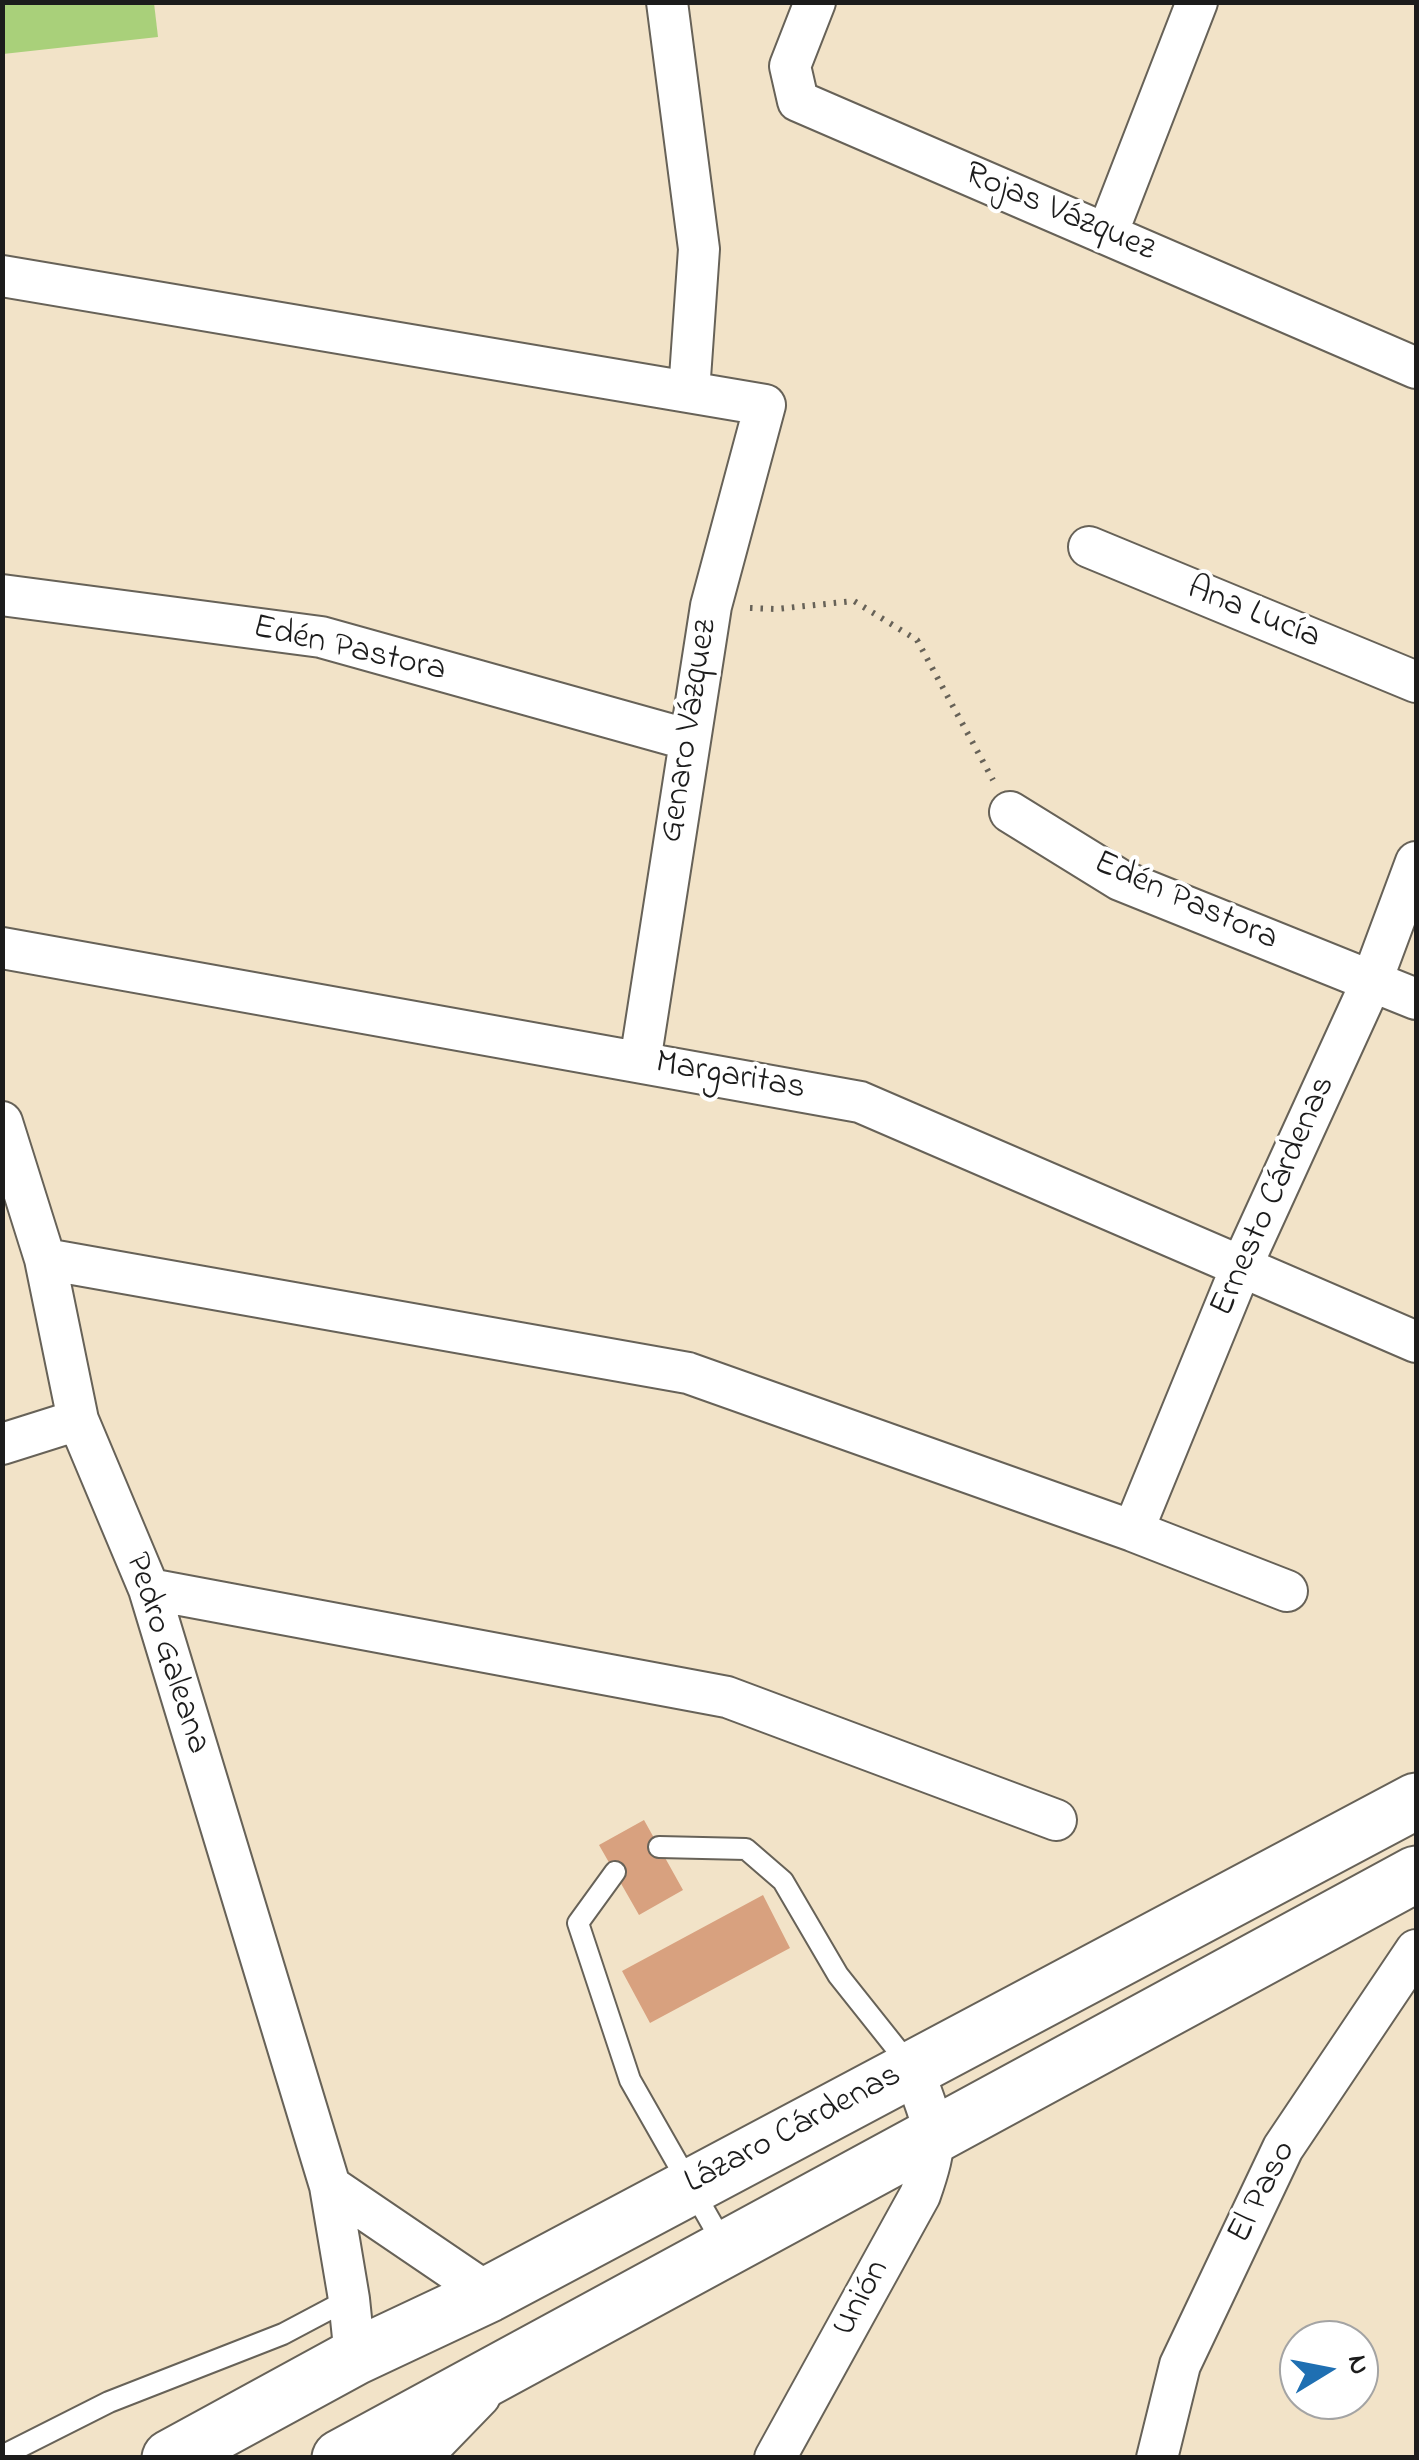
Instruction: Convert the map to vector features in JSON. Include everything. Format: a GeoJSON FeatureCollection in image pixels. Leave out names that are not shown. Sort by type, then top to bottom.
{"type":"FeatureCollection","features":[{"type":"Feature","properties":{"kind":"street"},"geometry":{"type":"LineString","coordinates":[[2,276],[690,392],[699,249],[668,2]]}},
{"type":"Feature","properties":{"kind":"street","name":"Rojas Vázquez"},"geometry":{"type":"LineString","coordinates":[[815,2],[790,66],[798,101],[1416,368]]}},
{"type":"Feature","properties":{"kind":"street"},"geometry":{"type":"LineString","coordinates":[[1108,234],[1196,2]]}},
{"type":"Feature","properties":{"kind":"street","name":"Genaro Vázquez"},"geometry":{"type":"LineString","coordinates":[[640,1062],[711,606],[765,405],[690,392]]}},
{"type":"Feature","properties":{"kind":"street","name":"Ana Lucía"},"geometry":{"type":"LineString","coordinates":[[1089,547],[1416,682]]}},
{"type":"Feature","properties":{"kind":"street","name":"Edén Pastora"},"geometry":{"type":"LineString","coordinates":[[2,595],[321,637],[690,740]]}},
{"type":"Feature","properties":{"kind":"street","name":"Edén Pastora"},"geometry":{"type":"LineString","coordinates":[[1010,812],[1120,880],[1416,999]]}},
{"type":"Feature","properties":{"kind":"street","name":"Ernesto Cárdenas"},"geometry":{"type":"LineString","coordinates":[[1133,1531],[1242,1265],[1371,983],[1416,862]]}},
{"type":"Feature","properties":{"kind":"street","name":"Margaritas"},"geometry":{"type":"LineString","coordinates":[[2,948],[860,1102],[1416,1342]]}},
{"type":"Feature","properties":{"kind":"street","name":"Pedro Galeana"},"geometry":{"type":"LineString","coordinates":[[5,1142],[45,1259],[78,1420],[149,1589],[330,2186],[350,2299],[355,2358]]}},
{"type":"Feature","properties":{"kind":"street"},"geometry":{"type":"LineString","coordinates":[[45,1259],[688,1372],[1133,1531],[1286,1591]]}},
{"type":"Feature","properties":{"kind":"street"},"geometry":{"type":"LineString","coordinates":[[2,1444],[78,1420]]}},
{"type":"Feature","properties":{"kind":"street"},"geometry":{"type":"LineString","coordinates":[[149,1589],[727,1697],[1056,1820]]}},
{"type":"Feature","properties":{"kind":"street","name":"Lázaro Cárdenas"},"geometry":{"type":"LineString","coordinates":[[170,2458],[355,2358],[489,2294],[1416,1800]]}},
{"type":"Feature","properties":{"kind":"street","name":"Lázaro Cárdenas"},"geometry":{"type":"LineString","coordinates":[[340,2458],[1416,1874]]}},
{"type":"Feature","properties":{"kind":"street","name":"El Paso"},"geometry":{"type":"LineString","coordinates":[[1156,2458],[1180,2365],[1283,2148],[1416,1950]]}},
{"type":"Feature","properties":{"kind":"street"},"geometry":{"type":"LineString","coordinates":[[913,2069],[936,2134]]}},
{"type":"Feature","properties":{"kind":"street","name":"Unión"},"geometry":{"type":"LineString","coordinates":[[776,2458],[920,2196],[934,2157],[936,2134]]}},
{"type":"Feature","properties":{"kind":"street"},"geometry":{"type":"LineString","coordinates":[[330,2186],[489,2294]]}},
{"type":"Feature","properties":{"kind":"street"},"geometry":{"type":"LineString","coordinates":[[420,2458],[505,2370]]}},
{"type":"Feature","properties":{"kind":"lane"},"geometry":{"type":"LineString","coordinates":[[659,1847],[746,1848],[783,1881],[838,1976],[913,2069]]}},
{"type":"Feature","properties":{"kind":"lane"},"geometry":{"type":"LineString","coordinates":[[615,1872],[578,1924],[630,2080],[726,2249]]}},
{"type":"Feature","properties":{"kind":"lane"},"geometry":{"type":"LineString","coordinates":[[2,2456],[110,2402],[283,2334],[350,2299]]}},
{"type":"Feature","properties":{"kind":"path"},"geometry":{"type":"LineString","coordinates":[[711,606],[776,609],[854,601],[917,640],[1010,812]]}},
{"type":"Feature","properties":{"kind":"green space"},"geometry":{"type":"Polygon","coordinates":[[[2,3],[154,3],[158,37],[3,54],[2,3]]]}},
{"type":"Feature","properties":{"kind":"building"},"geometry":{"type":"Polygon","coordinates":[[[644,1820],[683,1890],[639,1915],[599,1845],[644,1820]]]}},
{"type":"Feature","properties":{"kind":"building"},"geometry":{"type":"Polygon","coordinates":[[[763,1895],[790,1948],[650,2023],[622,1971],[763,1895]]]}}]}
